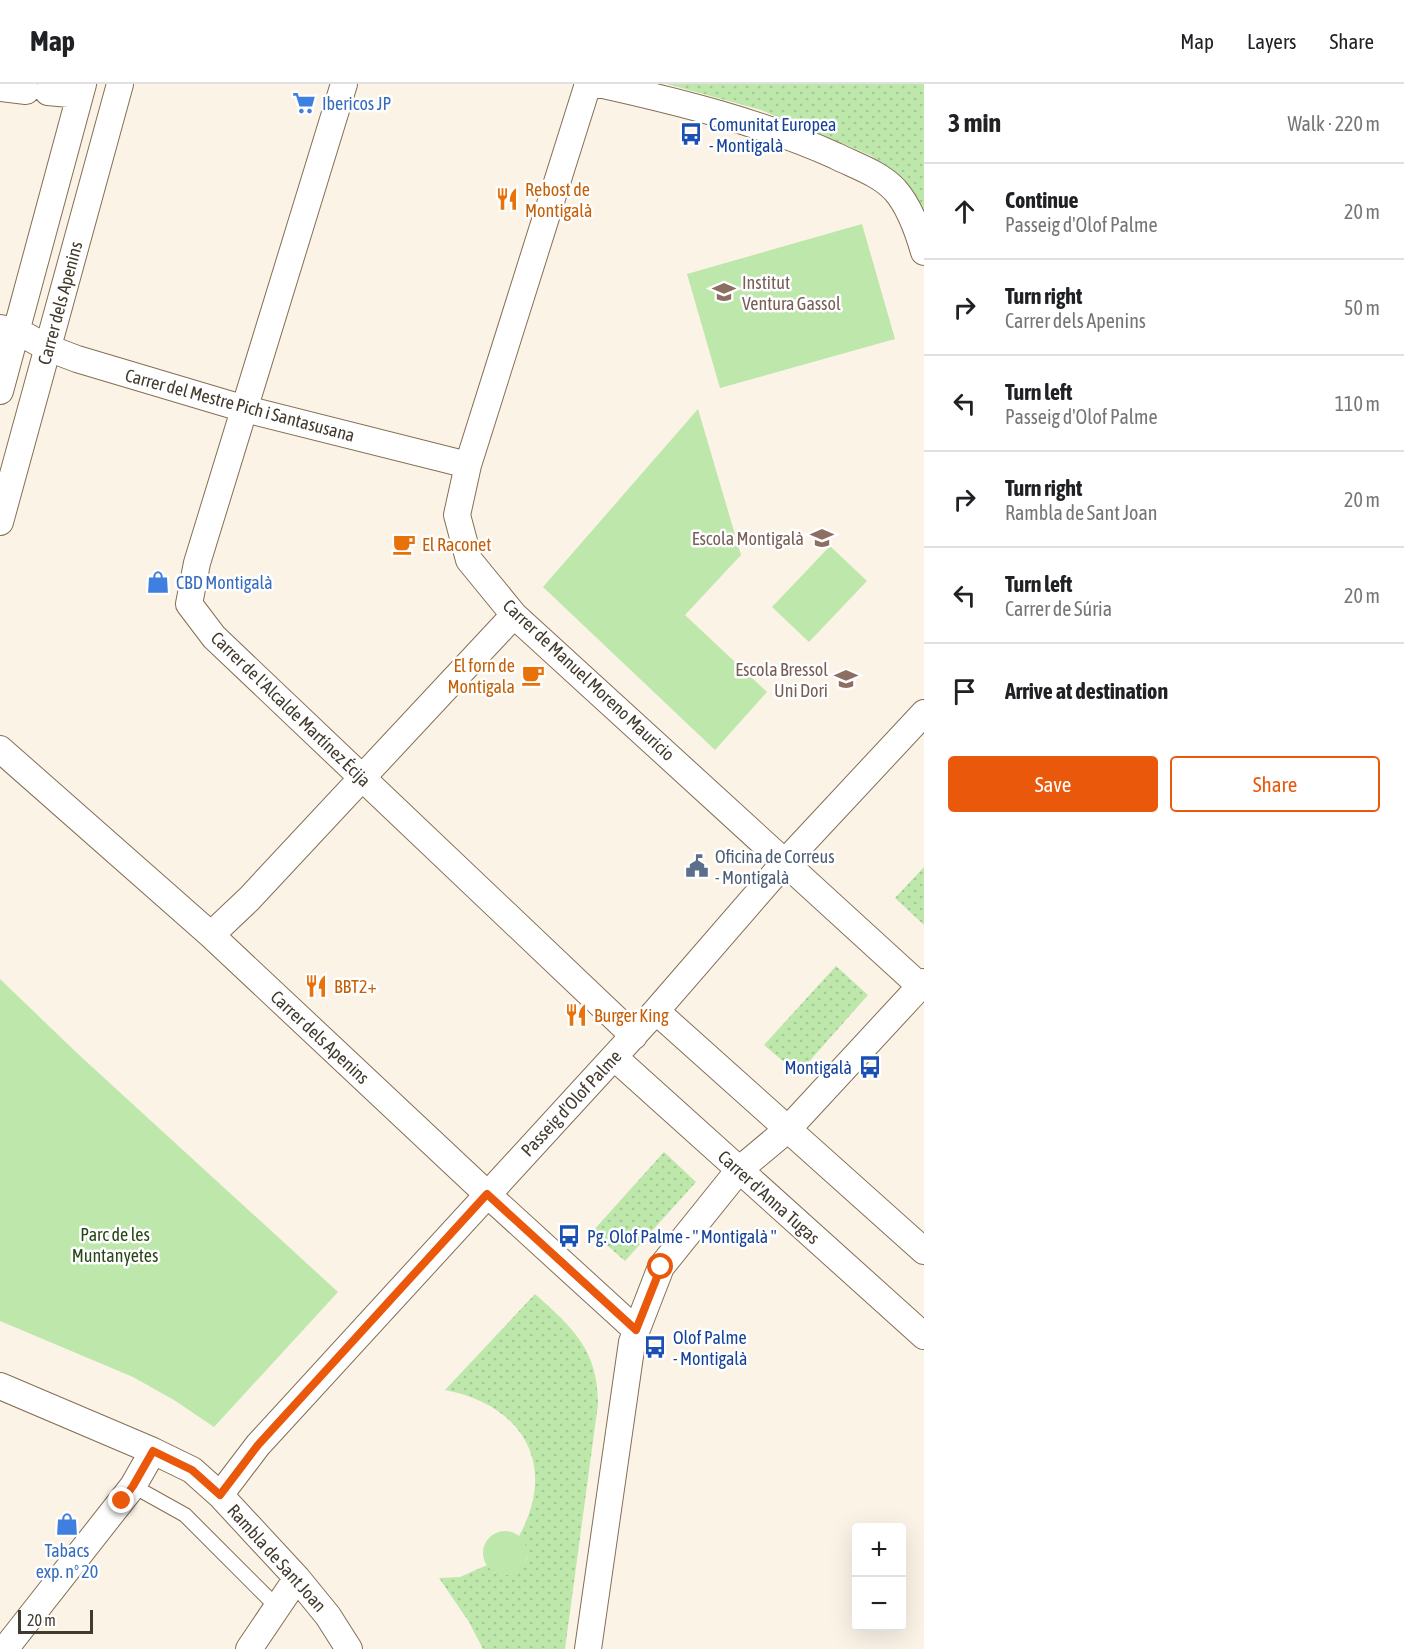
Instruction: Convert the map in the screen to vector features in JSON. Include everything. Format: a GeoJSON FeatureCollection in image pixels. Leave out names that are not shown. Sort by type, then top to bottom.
{"type":"FeatureCollection","features":[{"type":"Feature","properties":{"kind":"street","name":"Carrer dels Apenins"},"geometry":{"type":"LineString","coordinates":[[0,522],[120,84]]}},
{"type":"Feature","properties":{"kind":"street","name":"Carrer de l'Alcalde Martínez Écija"},"geometry":{"type":"LineString","coordinates":[[344,84],[197,563],[189,604],[214,637],[634,1036]]}},
{"type":"Feature","properties":{"kind":"street","name":"Carrer de Manuel Moreno Mauricio"},"geometry":{"type":"LineString","coordinates":[[588,84],[468,465],[457,515],[469,560],[514,615],[922,984]]}},
{"type":"Feature","properties":{"kind":"street"},"geometry":{"type":"LineString","coordinates":[[599,84],[696,107],[792,137],[867,170],[884,181],[901,198],[918,232],[924,252]]}},
{"type":"Feature","properties":{"kind":"street"},"geometry":{"type":"LineString","coordinates":[[0,88],[37,92],[82,90]]}},
{"type":"Feature","properties":{"kind":"street","name":"Carrer dels Apenins"},"geometry":{"type":"LineString","coordinates":[[0,391],[9,330],[82,90]]}},
{"type":"Feature","properties":{"kind":"street","name":"Carrer del Mestre Pich i Santasusana"},"geometry":{"type":"LineString","coordinates":[[9,330],[48,348],[245,409],[468,465]]}},
{"type":"Feature","properties":{"kind":"street"},"geometry":{"type":"LineString","coordinates":[[211,935],[249,899],[514,615]]}},
{"type":"Feature","properties":{"kind":"street","name":"Passeig d'Olof Palme"},"geometry":{"type":"LineString","coordinates":[[220,1495],[258,1445],[634,1036],[786,861],[924,713]]}},
{"type":"Feature","properties":{"kind":"street","name":"Carrer dels Apenins"},"geometry":{"type":"LineString","coordinates":[[0,749],[211,935],[487,1194],[636,1330]]}},
{"type":"Feature","properties":{"kind":"street"},"geometry":{"type":"LineString","coordinates":[[588,1649],[632,1342],[661,1267],[739,1170],[788,1129],[922,984]]}},
{"type":"Feature","properties":{"kind":"street"},"geometry":{"type":"LineString","coordinates":[[656,1011],[924,1251]]}},
{"type":"Feature","properties":{"kind":"street","name":"Carrer d'Anna Tugas"},"geometry":{"type":"LineString","coordinates":[[614,1057],[924,1336]]}},
{"type":"Feature","properties":{"kind":"street","name":"Rambla de Sant Joan"},"geometry":{"type":"LineString","coordinates":[[0,1386],[192,1470],[220,1495],[297,1578],[328,1616],[349,1649]]}},
{"type":"Feature","properties":{"kind":"street"},"geometry":{"type":"LineString","coordinates":[[5,1649],[133,1486],[153,1451]]}},
{"type":"Feature","properties":{"kind":"street"},"geometry":{"type":"LineString","coordinates":[[249,1649],[297,1578]]}},
{"type":"Feature","properties":{"kind":"lane"},"geometry":{"type":"LineString","coordinates":[[133,1486],[184,1515],[277,1607]]}},
{"type":"Feature","properties":{"kind":"green space"},"geometry":{"type":"Polygon","coordinates":[[[667,84],[924,84],[924,212],[903,178],[870,155],[761,110],[667,84]]]}},
{"type":"Feature","properties":{"kind":"green space"},"geometry":{"type":"Polygon","coordinates":[[[862,224],[895,339],[720,388],[687,274],[862,224]]]}},
{"type":"Feature","properties":{"kind":"green space"},"geometry":{"type":"Polygon","coordinates":[[[698,409],[741,555],[685,615],[767,692],[715,750],[543,587],[698,409]]]}},
{"type":"Feature","properties":{"kind":"green space"},"geometry":{"type":"Polygon","coordinates":[[[830,546],[867,581],[809,642],[772,607],[830,546]]]}},
{"type":"Feature","properties":{"kind":"green space"},"geometry":{"type":"Polygon","coordinates":[[[924,867],[924,925],[895,898],[924,867]]]}},
{"type":"Feature","properties":{"kind":"green space"},"geometry":{"type":"Polygon","coordinates":[[[836,966],[868,995],[798,1074],[764,1045],[836,966]]]}},
{"type":"Feature","properties":{"kind":"green space","name":"Parc de les Muntanyetes"},"geometry":{"type":"Polygon","coordinates":[[[0,979],[78,1054],[338,1292],[214,1427],[174,1400],[133,1377],[0,1321],[0,979]]]}},
{"type":"Feature","properties":{"kind":"green space"},"geometry":{"type":"Polygon","coordinates":[[[664,1152],[696,1182],[625,1261],[592,1232],[664,1152]]]}},
{"type":"Feature","properties":{"kind":"green space"},"geometry":{"type":"Polygon","coordinates":[[[535,1294],[561,1318],[581,1342],[594,1369],[597,1385],[598,1404],[565,1649],[483,1649],[469,1622],[439,1578],[460,1577],[487,1565],[495,1573],[519,1568],[524,1564],[527,1553],[519,1536],[530,1510],[535,1485],[533,1462],[526,1441],[512,1423],[494,1409],[472,1397],[445,1390],[535,1294]]]}},
{"type":"Feature","properties":{"kind":"green space"},"geometry":{"type":"Polygon","coordinates":[[[505,1531],[520,1538],[527,1553],[520,1568],[505,1575],[490,1568],[483,1553],[490,1538],[505,1531]]]}},
{"type":"Feature","properties":{"kind":"place","name":"Ibericos JP"},"geometry":{"type":"Point","coordinates":[304,103]}},
{"type":"Feature","properties":{"kind":"place","name":"Comunitat Europea - Montigalà"},"geometry":{"type":"Point","coordinates":[691,134]}},
{"type":"Feature","properties":{"kind":"place","name":"Rebost de Montigalà"},"geometry":{"type":"Point","coordinates":[507,199]}},
{"type":"Feature","properties":{"kind":"place","name":"Institut Ventura Gassol"},"geometry":{"type":"Point","coordinates":[724,292]}},
{"type":"Feature","properties":{"kind":"place","name":"Escola Montigalà"},"geometry":{"type":"Point","coordinates":[822,538]}},
{"type":"Feature","properties":{"kind":"place","name":"El Raconet"},"geometry":{"type":"Point","coordinates":[404,544]}},
{"type":"Feature","properties":{"kind":"place","name":"CBD Montigalà"},"geometry":{"type":"Point","coordinates":[158,582]}},
{"type":"Feature","properties":{"kind":"place","name":"El forn de Montigala"},"geometry":{"type":"Point","coordinates":[533,675]}},
{"type":"Feature","properties":{"kind":"place","name":"Escola Bressol Uni Dori"},"geometry":{"type":"Point","coordinates":[846,679]}},
{"type":"Feature","properties":{"kind":"place","name":"Oficina de Correus - Montigalà"},"geometry":{"type":"Point","coordinates":[697,866]}},
{"type":"Feature","properties":{"kind":"place","name":"BBT2+"},"geometry":{"type":"Point","coordinates":[316,986]}},
{"type":"Feature","properties":{"kind":"place","name":"Burger King"},"geometry":{"type":"Point","coordinates":[576,1015]}},
{"type":"Feature","properties":{"kind":"place","name":"Montigalà"},"geometry":{"type":"Point","coordinates":[870,1067]}},
{"type":"Feature","properties":{"kind":"place","name":"Pg. Olof Palme - \" Montigalà \""},"geometry":{"type":"Point","coordinates":[569,1236]}},
{"type":"Feature","properties":{"kind":"place","name":"Olof Palme - Montigalà"},"geometry":{"type":"Point","coordinates":[655,1347]}},
{"type":"Feature","properties":{"kind":"place","name":"Tabacs exp. nº 20"},"geometry":{"type":"Point","coordinates":[67,1524]}},
{"type":"Feature","properties":{"kind":"route"},"geometry":{"type":"LineString","coordinates":[[122,1501],[153,1451],[192,1470],[220,1495],[258,1445],[487,1194],[636,1330],[661,1267]]}}]}
